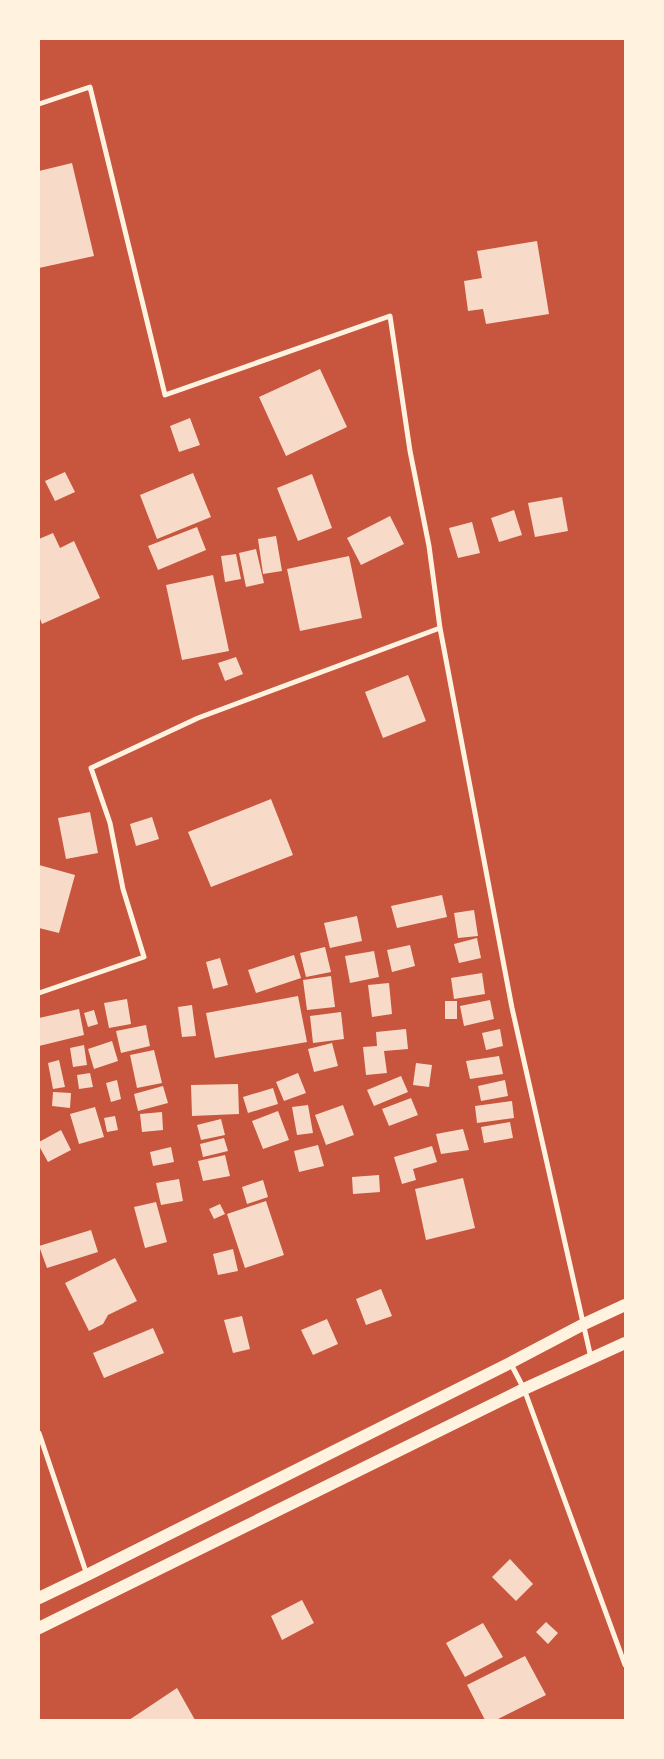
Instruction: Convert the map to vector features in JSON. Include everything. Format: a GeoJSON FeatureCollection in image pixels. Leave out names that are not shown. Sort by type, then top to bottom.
{"type":"FeatureCollection","features":[{"type":"Feature","properties":{"kind":"main road"},"geometry":{"type":"LineString","coordinates":[[39,1598],[625,1305]]}},
{"type":"Feature","properties":{"kind":"main road"},"geometry":{"type":"LineString","coordinates":[[39,1628],[524,1389],[625,1343]]}},
{"type":"Feature","properties":{"kind":"street"},"geometry":{"type":"LineString","coordinates":[[39,104],[90,87],[165,395],[390,316],[410,451],[430,546],[440,628],[512,1008],[591,1358]]}},
{"type":"Feature","properties":{"kind":"street"},"geometry":{"type":"LineString","coordinates":[[39,993],[144,957],[123,889],[110,822],[91,768],[198,718],[440,628]]}},
{"type":"Feature","properties":{"kind":"street"},"geometry":{"type":"LineString","coordinates":[[510,1363],[524,1389],[625,1665]]}},
{"type":"Feature","properties":{"kind":"street"},"geometry":{"type":"LineString","coordinates":[[39,1433],[87,1575]]}},
{"type":"Feature","properties":{"kind":"building"},"geometry":{"type":"Polygon","coordinates":[[[72,163],[94,256],[39,268],[39,171],[72,163]]]}},
{"type":"Feature","properties":{"kind":"building"},"geometry":{"type":"Polygon","coordinates":[[[537,241],[549,314],[486,324],[483,309],[468,311],[464,281],[482,278],[477,251],[537,241]]]}},
{"type":"Feature","properties":{"kind":"building"},"geometry":{"type":"Polygon","coordinates":[[[320,369],[347,427],[286,456],[259,397],[320,369]]]}},
{"type":"Feature","properties":{"kind":"building"},"geometry":{"type":"Polygon","coordinates":[[[190,418],[200,445],[179,452],[170,426],[190,418]]]}},
{"type":"Feature","properties":{"kind":"building"},"geometry":{"type":"Polygon","coordinates":[[[65,472],[75,492],[55,501],[45,481],[65,472]]]}},
{"type":"Feature","properties":{"kind":"building"},"geometry":{"type":"Polygon","coordinates":[[[193,473],[211,517],[157,539],[140,495],[193,473]]]}},
{"type":"Feature","properties":{"kind":"building"},"geometry":{"type":"Polygon","coordinates":[[[312,474],[332,528],[298,541],[277,488],[312,474]]]}},
{"type":"Feature","properties":{"kind":"building"},"geometry":{"type":"Polygon","coordinates":[[[562,497],[568,531],[535,537],[528,503],[562,497]]]}},
{"type":"Feature","properties":{"kind":"building"},"geometry":{"type":"Polygon","coordinates":[[[514,510],[522,535],[499,542],[491,518],[514,510]]]}},
{"type":"Feature","properties":{"kind":"building"},"geometry":{"type":"Polygon","coordinates":[[[390,516],[404,544],[361,565],[347,538],[390,516]]]}},
{"type":"Feature","properties":{"kind":"building"},"geometry":{"type":"Polygon","coordinates":[[[472,522],[480,553],[458,558],[449,528],[472,522]]]}},
{"type":"Feature","properties":{"kind":"building"},"geometry":{"type":"Polygon","coordinates":[[[197,527],[206,550],[158,570],[148,546],[197,527]]]}},
{"type":"Feature","properties":{"kind":"building"},"geometry":{"type":"Polygon","coordinates":[[[53,533],[60,548],[74,541],[100,598],[42,624],[39,616],[39,539],[53,533]]]}},
{"type":"Feature","properties":{"kind":"building"},"geometry":{"type":"Polygon","coordinates":[[[276,536],[282,571],[263,574],[258,539],[276,536]]]}},
{"type":"Feature","properties":{"kind":"building"},"geometry":{"type":"Polygon","coordinates":[[[256,549],[264,583],[246,587],[239,553],[256,549]]]}},
{"type":"Feature","properties":{"kind":"building"},"geometry":{"type":"Polygon","coordinates":[[[236,554],[241,579],[225,582],[221,556],[236,554]]]}},
{"type":"Feature","properties":{"kind":"building"},"geometry":{"type":"Polygon","coordinates":[[[349,556],[362,618],[300,631],[287,569],[349,556]]]}},
{"type":"Feature","properties":{"kind":"building"},"geometry":{"type":"Polygon","coordinates":[[[213,575],[229,651],[182,660],[166,585],[213,575]]]}},
{"type":"Feature","properties":{"kind":"building"},"geometry":{"type":"Polygon","coordinates":[[[236,657],[243,674],[225,681],[218,663],[236,657]]]}},
{"type":"Feature","properties":{"kind":"building"},"geometry":{"type":"Polygon","coordinates":[[[408,675],[426,721],[383,738],[365,692],[408,675]]]}},
{"type":"Feature","properties":{"kind":"building"},"geometry":{"type":"Polygon","coordinates":[[[271,799],[293,855],[211,887],[188,832],[271,799]]]}},
{"type":"Feature","properties":{"kind":"building"},"geometry":{"type":"Polygon","coordinates":[[[90,812],[98,853],[66,859],[58,818],[90,812]]]}},
{"type":"Feature","properties":{"kind":"building"},"geometry":{"type":"Polygon","coordinates":[[[152,817],[159,839],[136,846],[130,824],[152,817]]]}},
{"type":"Feature","properties":{"kind":"building"},"geometry":{"type":"Polygon","coordinates":[[[39,865],[75,875],[59,933],[39,928],[39,865]]]}},
{"type":"Feature","properties":{"kind":"building"},"geometry":{"type":"Polygon","coordinates":[[[442,895],[447,917],[397,928],[391,906],[442,895]]]}},
{"type":"Feature","properties":{"kind":"building"},"geometry":{"type":"Polygon","coordinates":[[[474,910],[478,936],[458,938],[454,913],[474,910]]]}},
{"type":"Feature","properties":{"kind":"building"},"geometry":{"type":"Polygon","coordinates":[[[357,916],[362,941],[330,948],[324,923],[357,916]]]}},
{"type":"Feature","properties":{"kind":"building"},"geometry":{"type":"Polygon","coordinates":[[[477,938],[481,958],[459,963],[454,944],[477,938]]]}},
{"type":"Feature","properties":{"kind":"building"},"geometry":{"type":"Polygon","coordinates":[[[410,945],[415,966],[392,972],[387,950],[410,945]]]}},
{"type":"Feature","properties":{"kind":"building"},"geometry":{"type":"Polygon","coordinates":[[[325,947],[331,972],[306,977],[300,953],[325,947]]]}},
{"type":"Feature","properties":{"kind":"building"},"geometry":{"type":"Polygon","coordinates":[[[374,951],[379,977],[350,983],[345,956],[374,951]]]}},
{"type":"Feature","properties":{"kind":"building"},"geometry":{"type":"Polygon","coordinates":[[[294,955],[301,978],[256,993],[248,970],[294,955]]]}},
{"type":"Feature","properties":{"kind":"building"},"geometry":{"type":"Polygon","coordinates":[[[220,958],[228,985],[213,989],[206,962],[220,958]]]}},
{"type":"Feature","properties":{"kind":"building"},"geometry":{"type":"Polygon","coordinates":[[[482,973],[485,994],[454,999],[451,978],[482,973]]]}},
{"type":"Feature","properties":{"kind":"building"},"geometry":{"type":"Polygon","coordinates":[[[331,976],[335,1007],[307,1010],[303,980],[331,976]]]}},
{"type":"Feature","properties":{"kind":"building"},"geometry":{"type":"Polygon","coordinates":[[[389,983],[392,1014],[372,1017],[368,985],[389,983]]]}},
{"type":"Feature","properties":{"kind":"building"},"geometry":{"type":"Polygon","coordinates":[[[298,996],[307,1042],[215,1058],[206,1013],[298,996]]]}},
{"type":"Feature","properties":{"kind":"building"},"geometry":{"type":"Polygon","coordinates":[[[127,999],[131,1024],[109,1028],[104,1003],[127,999]]]}},
{"type":"Feature","properties":{"kind":"building"},"geometry":{"type":"Polygon","coordinates":[[[490,1000],[494,1019],[464,1026],[460,1006],[490,1000]]]}},
{"type":"Feature","properties":{"kind":"building"},"geometry":{"type":"Polygon","coordinates":[[[445,1001],[457,1001],[457,1019],[445,1019],[445,1001]]]}},
{"type":"Feature","properties":{"kind":"building"},"geometry":{"type":"Polygon","coordinates":[[[192,1005],[196,1036],[182,1037],[178,1007],[192,1005]]]}},
{"type":"Feature","properties":{"kind":"building"},"geometry":{"type":"Polygon","coordinates":[[[79,1009],[84,1035],[39,1046],[39,1018],[79,1009]]]}},
{"type":"Feature","properties":{"kind":"building"},"geometry":{"type":"Polygon","coordinates":[[[94,1010],[98,1024],[88,1027],[84,1013],[94,1010]]]}},
{"type":"Feature","properties":{"kind":"building"},"geometry":{"type":"Polygon","coordinates":[[[341,1012],[344,1039],[313,1043],[310,1016],[341,1012]]]}},
{"type":"Feature","properties":{"kind":"building"},"geometry":{"type":"Polygon","coordinates":[[[146,1025],[150,1046],[121,1053],[116,1031],[146,1025]]]}},
{"type":"Feature","properties":{"kind":"building"},"geometry":{"type":"Polygon","coordinates":[[[406,1029],[408,1049],[384,1051],[387,1073],[366,1075],[363,1047],[377,1046],[376,1032],[406,1029]]]}},
{"type":"Feature","properties":{"kind":"building"},"geometry":{"type":"Polygon","coordinates":[[[500,1029],[503,1046],[486,1050],[482,1033],[500,1029]]]}},
{"type":"Feature","properties":{"kind":"building"},"geometry":{"type":"Polygon","coordinates":[[[112,1041],[118,1061],[94,1069],[88,1049],[112,1041]]]}},
{"type":"Feature","properties":{"kind":"building"},"geometry":{"type":"Polygon","coordinates":[[[332,1043],[338,1066],[314,1072],[308,1049],[332,1043]]]}},
{"type":"Feature","properties":{"kind":"building"},"geometry":{"type":"Polygon","coordinates":[[[84,1045],[87,1065],[73,1067],[70,1048],[84,1045]]]}},
{"type":"Feature","properties":{"kind":"building"},"geometry":{"type":"Polygon","coordinates":[[[154,1050],[162,1083],[137,1088],[130,1055],[154,1050]]]}},
{"type":"Feature","properties":{"kind":"building"},"geometry":{"type":"Polygon","coordinates":[[[499,1056],[503,1074],[470,1079],[466,1061],[499,1056]]]}},
{"type":"Feature","properties":{"kind":"building"},"geometry":{"type":"Polygon","coordinates":[[[59,1060],[65,1087],[53,1089],[48,1063],[59,1060]]]}},
{"type":"Feature","properties":{"kind":"building"},"geometry":{"type":"Polygon","coordinates":[[[416,1063],[432,1065],[429,1087],[413,1085],[416,1063]]]}},
{"type":"Feature","properties":{"kind":"building"},"geometry":{"type":"Polygon","coordinates":[[[90,1073],[93,1087],[79,1089],[77,1075],[90,1073]]]}},
{"type":"Feature","properties":{"kind":"building"},"geometry":{"type":"Polygon","coordinates":[[[298,1073],[306,1093],[284,1101],[276,1082],[298,1073]]]}},
{"type":"Feature","properties":{"kind":"building"},"geometry":{"type":"Polygon","coordinates":[[[401,1076],[408,1092],[374,1106],[367,1090],[401,1076]]]}},
{"type":"Feature","properties":{"kind":"building"},"geometry":{"type":"Polygon","coordinates":[[[117,1080],[121,1099],[111,1102],[106,1083],[117,1080]]]}},
{"type":"Feature","properties":{"kind":"building"},"geometry":{"type":"Polygon","coordinates":[[[505,1080],[508,1096],[481,1101],[478,1086],[505,1080]]]}},
{"type":"Feature","properties":{"kind":"building"},"geometry":{"type":"Polygon","coordinates":[[[238,1084],[239,1114],[192,1116],[191,1085],[238,1084]]]}},
{"type":"Feature","properties":{"kind":"building"},"geometry":{"type":"Polygon","coordinates":[[[163,1086],[168,1103],[138,1111],[134,1094],[163,1086]]]}},
{"type":"Feature","properties":{"kind":"building"},"geometry":{"type":"Polygon","coordinates":[[[273,1088],[278,1104],[248,1113],[243,1097],[273,1088]]]}},
{"type":"Feature","properties":{"kind":"building"},"geometry":{"type":"Polygon","coordinates":[[[53,1092],[71,1093],[70,1108],[52,1106],[53,1092]]]}},
{"type":"Feature","properties":{"kind":"building"},"geometry":{"type":"Polygon","coordinates":[[[411,1098],[418,1115],[389,1126],[382,1109],[411,1098]]]}},
{"type":"Feature","properties":{"kind":"building"},"geometry":{"type":"Polygon","coordinates":[[[512,1101],[514,1118],[477,1123],[475,1106],[512,1101]]]}},
{"type":"Feature","properties":{"kind":"building"},"geometry":{"type":"Polygon","coordinates":[[[308,1105],[313,1133],[297,1135],[292,1107],[308,1105]]]}},
{"type":"Feature","properties":{"kind":"building"},"geometry":{"type":"Polygon","coordinates":[[[343,1105],[354,1135],[326,1145],[315,1115],[343,1105]]]}},
{"type":"Feature","properties":{"kind":"building"},"geometry":{"type":"Polygon","coordinates":[[[95,1107],[104,1137],[79,1144],[70,1114],[95,1107]]]}},
{"type":"Feature","properties":{"kind":"building"},"geometry":{"type":"Polygon","coordinates":[[[278,1111],[289,1140],[263,1149],[252,1121],[278,1111]]]}},
{"type":"Feature","properties":{"kind":"building"},"geometry":{"type":"Polygon","coordinates":[[[162,1112],[163,1130],[142,1132],[140,1114],[162,1112]]]}},
{"type":"Feature","properties":{"kind":"building"},"geometry":{"type":"Polygon","coordinates":[[[115,1116],[118,1130],[107,1132],[104,1118],[115,1116]]]}},
{"type":"Feature","properties":{"kind":"building"},"geometry":{"type":"Polygon","coordinates":[[[221,1119],[225,1135],[201,1140],[197,1125],[221,1119]]]}},
{"type":"Feature","properties":{"kind":"building"},"geometry":{"type":"Polygon","coordinates":[[[510,1122],[513,1138],[484,1143],[481,1127],[510,1122]]]}},
{"type":"Feature","properties":{"kind":"building"},"geometry":{"type":"Polygon","coordinates":[[[463,1129],[469,1150],[441,1154],[436,1134],[463,1129]]]}},
{"type":"Feature","properties":{"kind":"building"},"geometry":{"type":"Polygon","coordinates":[[[61,1130],[71,1150],[48,1162],[39,1146],[39,1142],[61,1130]]]}},
{"type":"Feature","properties":{"kind":"building"},"geometry":{"type":"Polygon","coordinates":[[[224,1138],[228,1151],[203,1157],[200,1144],[224,1138]]]}},
{"type":"Feature","properties":{"kind":"building"},"geometry":{"type":"Polygon","coordinates":[[[318,1145],[324,1166],[299,1172],[294,1151],[318,1145]]]}},
{"type":"Feature","properties":{"kind":"building"},"geometry":{"type":"Polygon","coordinates":[[[432,1146],[437,1162],[413,1169],[416,1180],[402,1184],[394,1157],[432,1146]]]}},
{"type":"Feature","properties":{"kind":"building"},"geometry":{"type":"Polygon","coordinates":[[[171,1147],[174,1162],[153,1166],[150,1152],[171,1147]]]}},
{"type":"Feature","properties":{"kind":"building"},"geometry":{"type":"Polygon","coordinates":[[[225,1155],[230,1176],[203,1181],[198,1161],[225,1155]]]}},
{"type":"Feature","properties":{"kind":"building"},"geometry":{"type":"Polygon","coordinates":[[[379,1175],[380,1192],[353,1194],[352,1177],[379,1175]]]}},
{"type":"Feature","properties":{"kind":"building"},"geometry":{"type":"Polygon","coordinates":[[[463,1178],[475,1228],[426,1240],[415,1189],[463,1178]]]}},
{"type":"Feature","properties":{"kind":"building"},"geometry":{"type":"Polygon","coordinates":[[[179,1179],[183,1201],[161,1205],[156,1183],[179,1179]]]}},
{"type":"Feature","properties":{"kind":"building"},"geometry":{"type":"Polygon","coordinates":[[[263,1180],[268,1197],[247,1204],[242,1187],[263,1180]]]}},
{"type":"Feature","properties":{"kind":"building"},"geometry":{"type":"Polygon","coordinates":[[[266,1201],[284,1255],[245,1268],[227,1214],[266,1201]]]}},
{"type":"Feature","properties":{"kind":"building"},"geometry":{"type":"Polygon","coordinates":[[[156,1202],[167,1242],[145,1248],[134,1207],[156,1202]]]}},
{"type":"Feature","properties":{"kind":"building"},"geometry":{"type":"Polygon","coordinates":[[[220,1204],[225,1214],[214,1219],[209,1209],[220,1204]]]}},
{"type":"Feature","properties":{"kind":"building"},"geometry":{"type":"Polygon","coordinates":[[[91,1230],[98,1252],[47,1268],[39,1246],[91,1230]]]}},
{"type":"Feature","properties":{"kind":"building"},"geometry":{"type":"Polygon","coordinates":[[[233,1249],[238,1271],[218,1275],[213,1254],[233,1249]]]}},
{"type":"Feature","properties":{"kind":"building"},"geometry":{"type":"Polygon","coordinates":[[[115,1258],[137,1301],[108,1315],[103,1324],[89,1331],[65,1283],[115,1258]]]}},
{"type":"Feature","properties":{"kind":"building"},"geometry":{"type":"Polygon","coordinates":[[[381,1289],[392,1316],[366,1325],[356,1299],[381,1289]]]}},
{"type":"Feature","properties":{"kind":"building"},"geometry":{"type":"Polygon","coordinates":[[[242,1316],[250,1349],[233,1353],[224,1320],[242,1316]]]}},
{"type":"Feature","properties":{"kind":"building"},"geometry":{"type":"Polygon","coordinates":[[[327,1319],[338,1344],[313,1355],[301,1330],[327,1319]]]}},
{"type":"Feature","properties":{"kind":"building"},"geometry":{"type":"Polygon","coordinates":[[[153,1328],[164,1353],[104,1378],[93,1353],[153,1328]]]}},
{"type":"Feature","properties":{"kind":"building"},"geometry":{"type":"Polygon","coordinates":[[[510,1559],[533,1584],[516,1601],[492,1577],[510,1559]]]}},
{"type":"Feature","properties":{"kind":"building"},"geometry":{"type":"Polygon","coordinates":[[[302,1600],[314,1623],[282,1640],[271,1616],[302,1600]]]}},
{"type":"Feature","properties":{"kind":"building"},"geometry":{"type":"Polygon","coordinates":[[[546,1622],[558,1633],[548,1644],[536,1632],[546,1622]]]}},
{"type":"Feature","properties":{"kind":"building"},"geometry":{"type":"Polygon","coordinates":[[[483,1623],[503,1657],[465,1677],[446,1643],[483,1623]]]}},
{"type":"Feature","properties":{"kind":"building"},"geometry":{"type":"Polygon","coordinates":[[[525,1656],[546,1695],[496,1720],[485,1720],[467,1685],[525,1656]]]}},
{"type":"Feature","properties":{"kind":"building"},"geometry":{"type":"Polygon","coordinates":[[[177,1688],[195,1720],[129,1720],[177,1688]]]}}]}
